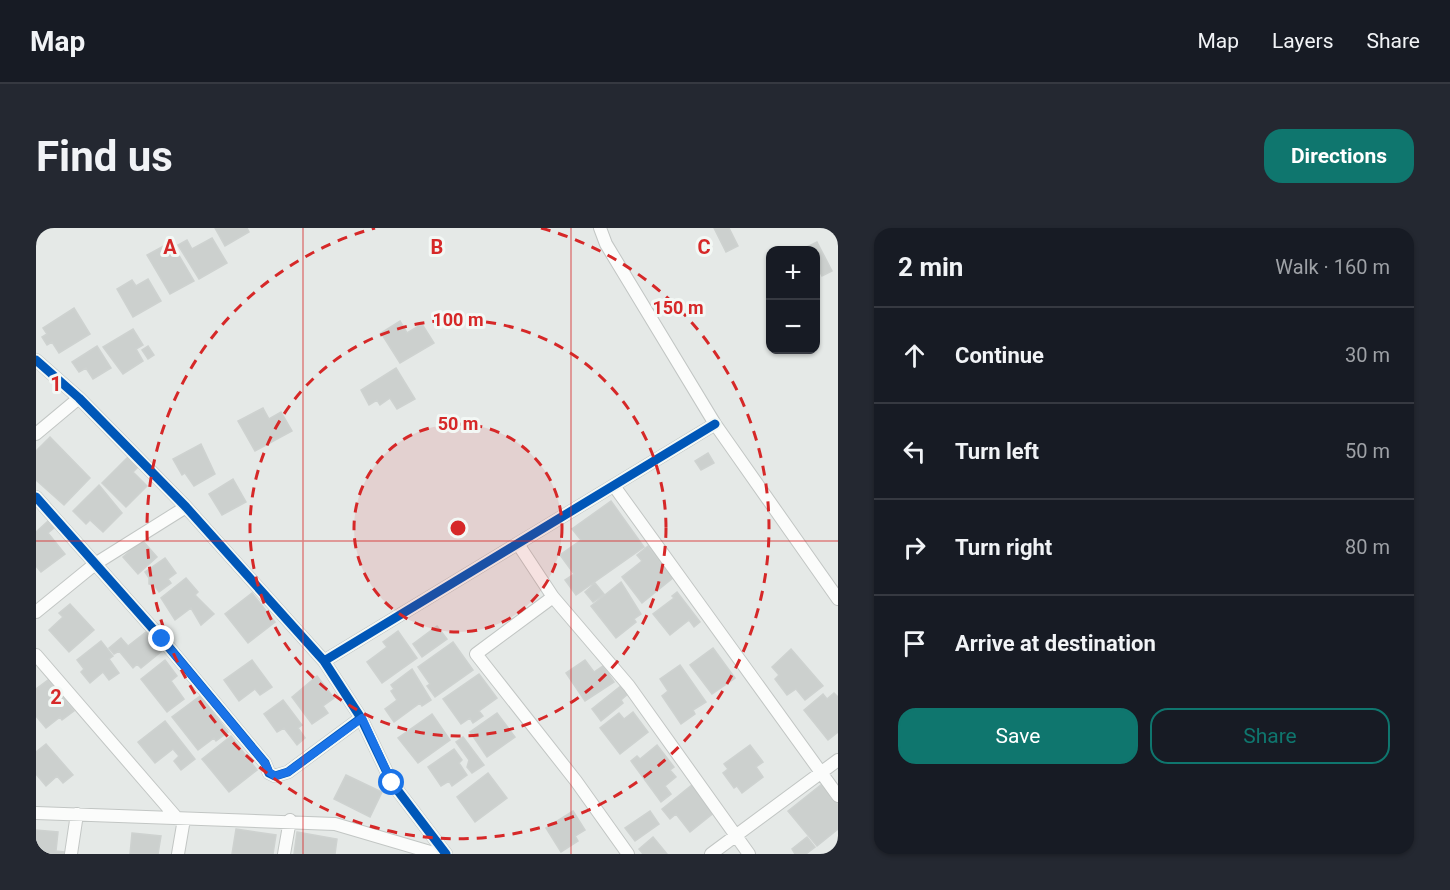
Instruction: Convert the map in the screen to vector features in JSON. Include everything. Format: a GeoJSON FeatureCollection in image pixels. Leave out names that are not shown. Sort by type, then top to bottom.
{"type":"FeatureCollection","features":[{"type":"Feature","properties":{"kind":"street"},"geometry":{"type":"LineString","coordinates":[[600,228],[606,244],[715,424],[838,599]]}},
{"type":"Feature","properties":{"kind":"street"},"geometry":{"type":"LineString","coordinates":[[36,360],[79,398],[186,507],[324,661],[362,718],[392,783],[446,854]]}},
{"type":"Feature","properties":{"kind":"street"},"geometry":{"type":"LineString","coordinates":[[36,434],[79,398]]}},
{"type":"Feature","properties":{"kind":"street"},"geometry":{"type":"LineString","coordinates":[[324,661],[715,424]]}},
{"type":"Feature","properties":{"kind":"street"},"geometry":{"type":"LineString","coordinates":[[614,486],[838,796]]}},
{"type":"Feature","properties":{"kind":"street"},"geometry":{"type":"LineString","coordinates":[[36,497],[265,763],[269,772],[275,776],[288,772],[362,718]]}},
{"type":"Feature","properties":{"kind":"street"},"geometry":{"type":"LineString","coordinates":[[36,612],[95,564],[186,507]]}},
{"type":"Feature","properties":{"kind":"street"},"geometry":{"type":"LineString","coordinates":[[518,544],[553,597],[629,686],[749,854]]}},
{"type":"Feature","properties":{"kind":"street"},"geometry":{"type":"LineString","coordinates":[[553,597],[476,654],[576,781],[628,854]]}},
{"type":"Feature","properties":{"kind":"street"},"geometry":{"type":"LineString","coordinates":[[36,655],[180,818],[178,854]]}},
{"type":"Feature","properties":{"kind":"street"},"geometry":{"type":"LineString","coordinates":[[711,854],[838,760]]}},
{"type":"Feature","properties":{"kind":"street"},"geometry":{"type":"LineString","coordinates":[[36,813],[290,820],[334,824],[437,854]]}},
{"type":"Feature","properties":{"kind":"street"},"geometry":{"type":"LineString","coordinates":[[71,854],[77,814]]}},
{"type":"Feature","properties":{"kind":"street"},"geometry":{"type":"LineString","coordinates":[[284,854],[290,820]]}},
{"type":"Feature","properties":{"kind":"building"},"geometry":{"type":"Polygon","coordinates":[[[215,228],[247,228],[249,232],[225,246],[215,228]]]}},
{"type":"Feature","properties":{"kind":"building"},"geometry":{"type":"Polygon","coordinates":[[[714,228],[729,228],[738,246],[726,252],[714,228]]]}},
{"type":"Feature","properties":{"kind":"building"},"geometry":{"type":"Polygon","coordinates":[[[212,238],[227,263],[199,279],[178,245],[187,240],[192,249],[212,238]]]}},
{"type":"Feature","properties":{"kind":"building"},"geometry":{"type":"Polygon","coordinates":[[[171,242],[194,281],[170,294],[147,255],[171,242]]]}},
{"type":"Feature","properties":{"kind":"building"},"geometry":{"type":"Polygon","coordinates":[[[820,248],[832,271],[822,276],[820,272],[820,248]]]}},
{"type":"Feature","properties":{"kind":"building"},"geometry":{"type":"Polygon","coordinates":[[[148,279],[161,301],[133,317],[117,289],[132,280],[136,286],[148,279]]]}},
{"type":"Feature","properties":{"kind":"building"},"geometry":{"type":"Polygon","coordinates":[[[74,308],[90,334],[59,353],[52,342],[47,345],[42,337],[47,334],[43,328],[74,308]]]}},
{"type":"Feature","properties":{"kind":"building"},"geometry":{"type":"Polygon","coordinates":[[[400,321],[407,333],[422,324],[434,343],[400,363],[381,333],[400,321]]]}},
{"type":"Feature","properties":{"kind":"building"},"geometry":{"type":"Polygon","coordinates":[[[133,329],[143,345],[136,349],[143,361],[123,374],[103,347],[133,329]]]}},
{"type":"Feature","properties":{"kind":"building"},"geometry":{"type":"Polygon","coordinates":[[[97,346],[111,368],[93,379],[86,368],[79,372],[72,362],[97,346]]]}},
{"type":"Feature","properties":{"kind":"building"},"geometry":{"type":"Polygon","coordinates":[[[148,346],[154,355],[148,359],[142,350],[148,346]]]}},
{"type":"Feature","properties":{"kind":"building"},"geometry":{"type":"Polygon","coordinates":[[[396,368],[415,399],[397,409],[390,398],[380,405],[377,400],[369,405],[361,390],[396,368]]]}},
{"type":"Feature","properties":{"kind":"building"},"geometry":{"type":"Polygon","coordinates":[[[263,408],[269,419],[281,412],[292,431],[255,451],[238,421],[263,408]]]}},
{"type":"Feature","properties":{"kind":"building"},"geometry":{"type":"Polygon","coordinates":[[[50,437],[90,478],[64,505],[36,480],[36,451],[50,437]]]}},
{"type":"Feature","properties":{"kind":"building"},"geometry":{"type":"Polygon","coordinates":[[[201,444],[215,474],[194,486],[185,473],[182,475],[173,459],[201,444]]]}},
{"type":"Feature","properties":{"kind":"building"},"geometry":{"type":"Polygon","coordinates":[[[708,453],[714,463],[701,470],[695,461],[708,453]]]}},
{"type":"Feature","properties":{"kind":"building"},"geometry":{"type":"Polygon","coordinates":[[[128,457],[138,467],[133,472],[147,486],[126,507],[102,483],[128,457]]]}},
{"type":"Feature","properties":{"kind":"building"},"geometry":{"type":"Polygon","coordinates":[[[233,479],[246,502],[222,515],[209,494],[233,479]]]}},
{"type":"Feature","properties":{"kind":"building"},"geometry":{"type":"Polygon","coordinates":[[[99,485],[122,513],[103,532],[90,520],[86,524],[73,511],[99,485]]]}},
{"type":"Feature","properties":{"kind":"building"},"geometry":{"type":"Polygon","coordinates":[[[611,501],[644,547],[576,595],[565,580],[574,574],[560,555],[581,540],[572,529],[611,501]]]}},
{"type":"Feature","properties":{"kind":"building"},"geometry":{"type":"Polygon","coordinates":[[[48,521],[54,528],[48,533],[65,554],[41,572],[36,566],[36,532],[48,521]]]}},
{"type":"Feature","properties":{"kind":"building"},"geometry":{"type":"Polygon","coordinates":[[[142,540],[157,557],[138,574],[123,557],[142,540]]]}},
{"type":"Feature","properties":{"kind":"building"},"geometry":{"type":"Polygon","coordinates":[[[648,546],[673,578],[642,603],[622,577],[642,561],[637,555],[648,546]]]}},
{"type":"Feature","properties":{"kind":"building"},"geometry":{"type":"Polygon","coordinates":[[[165,558],[176,573],[168,579],[171,583],[159,592],[154,585],[149,584],[149,578],[145,572],[165,558]]]}},
{"type":"Feature","properties":{"kind":"building"},"geometry":{"type":"Polygon","coordinates":[[[186,578],[198,592],[195,595],[214,614],[201,625],[191,608],[175,620],[161,598],[186,578]]]}},
{"type":"Feature","properties":{"kind":"building"},"geometry":{"type":"Polygon","coordinates":[[[621,582],[641,614],[634,619],[636,622],[616,638],[591,606],[621,582]]]}},
{"type":"Feature","properties":{"kind":"building"},"geometry":{"type":"Polygon","coordinates":[[[595,583],[604,594],[593,602],[585,592],[595,583]]]}},
{"type":"Feature","properties":{"kind":"building"},"geometry":{"type":"Polygon","coordinates":[[[677,592],[700,622],[694,627],[689,620],[670,635],[653,614],[674,598],[672,596],[677,592]]]}},
{"type":"Feature","properties":{"kind":"building"},"geometry":{"type":"Polygon","coordinates":[[[252,593],[275,622],[248,643],[225,614],[252,593]]]}},
{"type":"Feature","properties":{"kind":"building"},"geometry":{"type":"Polygon","coordinates":[[[70,604],[94,630],[69,652],[49,630],[63,617],[59,613],[70,604]]]}},
{"type":"Feature","properties":{"kind":"building"},"geometry":{"type":"Polygon","coordinates":[[[437,626],[447,639],[422,657],[413,644],[437,626]]]}},
{"type":"Feature","properties":{"kind":"building"},"geometry":{"type":"Polygon","coordinates":[[[398,631],[417,658],[382,683],[367,662],[387,647],[383,642],[398,631]]]}},
{"type":"Feature","properties":{"kind":"building"},"geometry":{"type":"Polygon","coordinates":[[[146,632],[162,651],[141,668],[137,664],[133,668],[119,651],[114,654],[109,648],[121,638],[128,646],[146,632]]]}},
{"type":"Feature","properties":{"kind":"building"},"geometry":{"type":"Polygon","coordinates":[[[101,641],[113,656],[109,659],[119,673],[109,680],[103,672],[90,683],[81,672],[84,669],[77,660],[101,641]]]}},
{"type":"Feature","properties":{"kind":"building"},"geometry":{"type":"Polygon","coordinates":[[[453,642],[473,670],[435,697],[427,686],[430,684],[418,667],[453,642]]]}},
{"type":"Feature","properties":{"kind":"building"},"geometry":{"type":"Polygon","coordinates":[[[713,648],[735,678],[712,694],[690,665],[713,648]]]}},
{"type":"Feature","properties":{"kind":"building"},"geometry":{"type":"Polygon","coordinates":[[[791,649],[823,686],[805,700],[796,689],[787,695],[775,679],[779,675],[772,667],[791,649]]]}},
{"type":"Feature","properties":{"kind":"building"},"geometry":{"type":"Polygon","coordinates":[[[165,660],[177,676],[171,681],[184,699],[167,712],[141,679],[165,660]]]}},
{"type":"Feature","properties":{"kind":"building"},"geometry":{"type":"Polygon","coordinates":[[[252,660],[272,687],[260,695],[255,689],[239,701],[224,680],[252,660]]]}},
{"type":"Feature","properties":{"kind":"building"},"geometry":{"type":"Polygon","coordinates":[[[585,660],[594,672],[603,666],[614,682],[585,701],[566,673],[585,660]]]}},
{"type":"Feature","properties":{"kind":"building"},"geometry":{"type":"Polygon","coordinates":[[[680,665],[706,702],[693,710],[695,714],[681,724],[662,696],[668,691],[660,679],[680,665]]]}},
{"type":"Feature","properties":{"kind":"building"},"geometry":{"type":"Polygon","coordinates":[[[412,669],[431,700],[422,706],[420,703],[394,722],[385,709],[397,700],[391,691],[394,689],[391,685],[412,669]]]}},
{"type":"Feature","properties":{"kind":"building"},"geometry":{"type":"Polygon","coordinates":[[[479,674],[497,698],[479,711],[483,716],[473,723],[470,718],[461,724],[443,699],[479,674]]]}},
{"type":"Feature","properties":{"kind":"building"},"geometry":{"type":"Polygon","coordinates":[[[317,676],[334,698],[323,706],[328,713],[312,724],[292,697],[317,676]]]}},
{"type":"Feature","properties":{"kind":"building"},"geometry":{"type":"Polygon","coordinates":[[[48,680],[74,711],[62,720],[60,717],[46,728],[36,716],[36,689],[48,680]]]}},
{"type":"Feature","properties":{"kind":"building"},"geometry":{"type":"Polygon","coordinates":[[[622,685],[629,693],[621,700],[623,703],[601,721],[592,709],[622,685]]]}},
{"type":"Feature","properties":{"kind":"building"},"geometry":{"type":"Polygon","coordinates":[[[834,693],[838,697],[838,732],[828,740],[804,710],[823,694],[827,699],[834,693]]]}},
{"type":"Feature","properties":{"kind":"building"},"geometry":{"type":"Polygon","coordinates":[[[200,696],[228,732],[216,741],[214,738],[198,750],[172,717],[200,696]]]}},
{"type":"Feature","properties":{"kind":"building"},"geometry":{"type":"Polygon","coordinates":[[[283,700],[302,725],[298,728],[305,738],[297,745],[284,728],[277,732],[264,714],[283,700]]]}},
{"type":"Feature","properties":{"kind":"building"},"geometry":{"type":"Polygon","coordinates":[[[633,712],[648,732],[620,754],[600,728],[619,713],[624,719],[633,712]]]}},
{"type":"Feature","properties":{"kind":"building"},"geometry":{"type":"Polygon","coordinates":[[[497,713],[515,737],[487,757],[470,732],[497,713]]]}},
{"type":"Feature","properties":{"kind":"building"},"geometry":{"type":"Polygon","coordinates":[[[432,714],[450,740],[418,763],[398,738],[432,714]]]}},
{"type":"Feature","properties":{"kind":"building"},"geometry":{"type":"Polygon","coordinates":[[[165,721],[195,759],[181,770],[174,761],[179,756],[173,749],[155,763],[138,742],[165,721]]]}},
{"type":"Feature","properties":{"kind":"building"},"geometry":{"type":"Polygon","coordinates":[[[231,736],[257,770],[229,792],[202,759],[231,736]]]}},
{"type":"Feature","properties":{"kind":"building"},"geometry":{"type":"Polygon","coordinates":[[[463,737],[484,765],[472,773],[467,767],[469,760],[456,742],[463,737]]]}},
{"type":"Feature","properties":{"kind":"building"},"geometry":{"type":"Polygon","coordinates":[[[46,744],[73,775],[63,783],[57,776],[46,786],[36,774],[36,752],[46,744]]]}},
{"type":"Feature","properties":{"kind":"building"},"geometry":{"type":"Polygon","coordinates":[[[657,745],[674,767],[670,770],[676,777],[665,786],[671,794],[661,802],[631,761],[637,756],[640,759],[657,745]]]}},
{"type":"Feature","properties":{"kind":"building"},"geometry":{"type":"Polygon","coordinates":[[[750,745],[763,762],[756,767],[763,777],[742,793],[737,786],[734,788],[723,773],[728,769],[724,764],[750,745]]]}},
{"type":"Feature","properties":{"kind":"building"},"geometry":{"type":"Polygon","coordinates":[[[454,749],[462,760],[459,763],[467,775],[452,786],[449,781],[441,786],[428,767],[454,749]]]}},
{"type":"Feature","properties":{"kind":"building"},"geometry":{"type":"Polygon","coordinates":[[[488,773],[507,798],[475,822],[457,797],[488,773]]]}},
{"type":"Feature","properties":{"kind":"building"},"geometry":{"type":"Polygon","coordinates":[[[346,775],[382,792],[370,817],[334,799],[346,775]]]}},
{"type":"Feature","properties":{"kind":"building"},"geometry":{"type":"Polygon","coordinates":[[[693,784],[715,812],[690,832],[676,814],[670,819],[662,809],[693,784]]]}},
{"type":"Feature","properties":{"kind":"building"},"geometry":{"type":"Polygon","coordinates":[[[822,784],[838,805],[838,829],[817,846],[788,811],[822,784]]]}},
{"type":"Feature","properties":{"kind":"building"},"geometry":{"type":"Polygon","coordinates":[[[573,811],[585,830],[575,836],[578,841],[561,852],[546,828],[573,811]]]}},
{"type":"Feature","properties":{"kind":"building"},"geometry":{"type":"Polygon","coordinates":[[[650,811],[659,824],[635,841],[625,828],[650,811]]]}},
{"type":"Feature","properties":{"kind":"building"},"geometry":{"type":"Polygon","coordinates":[[[236,829],[276,835],[273,854],[232,854],[236,829]]]}},
{"type":"Feature","properties":{"kind":"building"},"geometry":{"type":"Polygon","coordinates":[[[36,830],[58,832],[56,851],[64,852],[64,854],[36,854],[36,830]]]}},
{"type":"Feature","properties":{"kind":"building"},"geometry":{"type":"Polygon","coordinates":[[[297,832],[337,839],[335,854],[294,854],[297,832]]]}},
{"type":"Feature","properties":{"kind":"building"},"geometry":{"type":"Polygon","coordinates":[[[132,833],[161,836],[158,854],[130,854],[132,833]]]}},
{"type":"Feature","properties":{"kind":"building"},"geometry":{"type":"Polygon","coordinates":[[[653,837],[667,854],[643,854],[639,849],[653,837]]]}},
{"type":"Feature","properties":{"kind":"building"},"geometry":{"type":"Polygon","coordinates":[[[807,837],[815,847],[806,854],[795,854],[792,849],[807,837]]]}},
{"type":"Feature","properties":{"kind":"cycle path"},"geometry":{"type":"LineString","coordinates":[[36,360],[79,398],[186,507],[324,661],[361,718],[392,783],[446,854]]}},
{"type":"Feature","properties":{"kind":"cycle path"},"geometry":{"type":"LineString","coordinates":[[324,661],[715,424]]}},
{"type":"Feature","properties":{"kind":"cycle path"},"geometry":{"type":"LineString","coordinates":[[36,497],[162,639],[265,763],[269,773],[275,776],[288,772],[361,718]]}},
{"type":"Feature","properties":{"kind":"route"},"geometry":{"type":"LineString","coordinates":[[162,639],[265,763],[269,772],[275,776],[288,772],[362,718],[392,783]]}}]}
